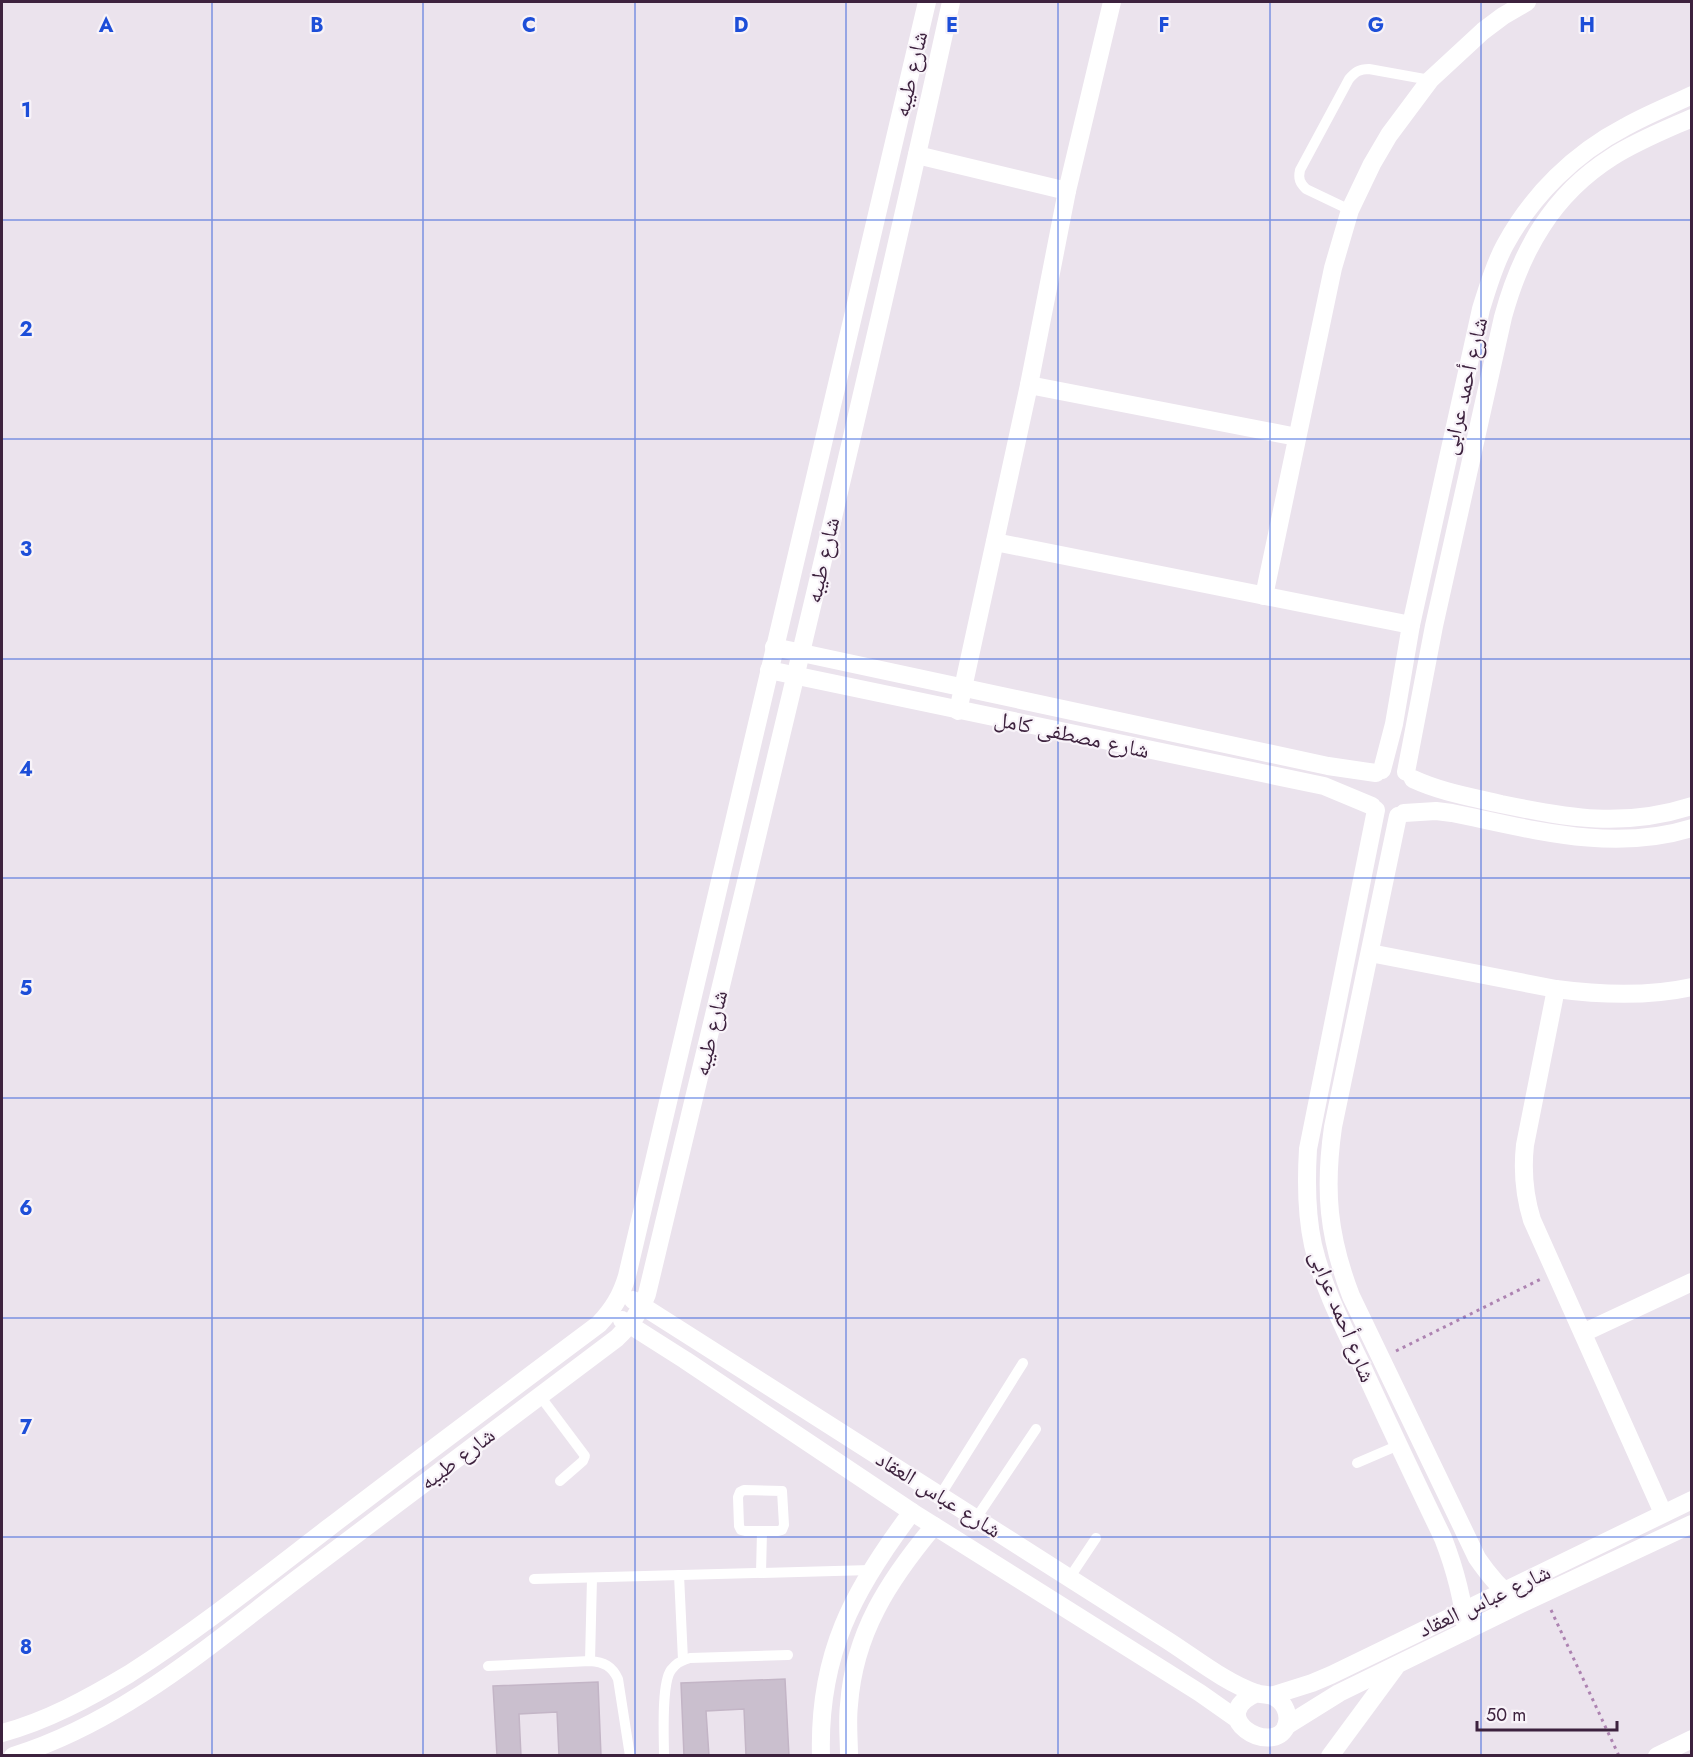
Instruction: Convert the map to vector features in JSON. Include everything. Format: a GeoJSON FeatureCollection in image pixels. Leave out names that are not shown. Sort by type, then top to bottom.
{"type":"FeatureCollection","features":[{"type":"Feature","properties":{"kind":"street","name":"شارع طيبه"},"geometry":{"type":"LineString","coordinates":[[2,1733],[44,1719],[78,1703],[168,1648],[590,1331],[610,1312],[622,1293],[927,2]]}},
{"type":"Feature","properties":{"kind":"street","name":"شارع طيبه"},"geometry":{"type":"LineString","coordinates":[[13,1755],[66,1737],[96,1722],[153,1686],[617,1338],[630,1325],[642,1306],[653,1270],[801,653],[951,2]]}},
{"type":"Feature","properties":{"kind":"street"},"geometry":{"type":"LineString","coordinates":[[958,711],[1029,385],[1067,191],[1112,2]]}},
{"type":"Feature","properties":{"kind":"street"},"geometry":{"type":"LineString","coordinates":[[1264,596],[1333,268],[1350,210],[1389,135],[1430,80],[1483,30],[1524,2]]}},
{"type":"Feature","properties":{"kind":"street","name":"شارع أحمد عرابى"},"geometry":{"type":"LineString","coordinates":[[1379,771],[1394,724],[1411,625],[1481,309],[1491,276],[1505,245],[1545,188],[1584,153],[1625,127],[1692,95]]}},
{"type":"Feature","properties":{"kind":"street","name":"شارع أحمد عرابى"},"geometry":{"type":"LineString","coordinates":[[1409,776],[1434,626],[1503,317],[1511,286],[1521,261],[1534,236],[1550,214],[1589,174],[1635,144],[1692,118]]}},
{"type":"Feature","properties":{"kind":"street"},"geometry":{"type":"LineString","coordinates":[[917,156],[1067,191]]}},
{"type":"Feature","properties":{"kind":"street"},"geometry":{"type":"LineString","coordinates":[[1029,385],[1297,437]]}},
{"type":"Feature","properties":{"kind":"street"},"geometry":{"type":"LineString","coordinates":[[995,542],[1411,625]]}},
{"type":"Feature","properties":{"kind":"street","name":"شارع مصطفى كامل"},"geometry":{"type":"LineString","coordinates":[[774,647],[1328,766],[1379,771]]}},
{"type":"Feature","properties":{"kind":"street","name":"شارع مصطفى كامل"},"geometry":{"type":"LineString","coordinates":[[769,670],[1324,786],[1356,798],[1374,808]]}},
{"type":"Feature","properties":{"kind":"street"},"geometry":{"type":"LineString","coordinates":[[1692,806],[1638,817],[1572,818],[1450,793],[1409,776],[1399,768],[1379,771],[1369,785],[1369,800],[1374,808],[1387,816],[1420,812],[1452,813],[1564,835],[1598,839],[1646,837],[1692,828]]}},
{"type":"Feature","properties":{"kind":"street"},"geometry":{"type":"LineString","coordinates":[[1401,815],[1409,810],[1416,798],[1417,791],[1409,776]]}},
{"type":"Feature","properties":{"kind":"street","name":"شارع أحمد عرابى"},"geometry":{"type":"LineString","coordinates":[[1374,808],[1308,1149],[1306,1183],[1310,1225],[1321,1275],[1454,1566],[1464,1609],[1466,1631]]}},
{"type":"Feature","properties":{"kind":"street","name":"شارع أحمد عرابى"},"geometry":{"type":"LineString","coordinates":[[1401,815],[1333,1127],[1329,1155],[1329,1213],[1341,1269],[1351,1296],[1477,1558],[1504,1592],[1521,1604]]}},
{"type":"Feature","properties":{"kind":"street"},"geometry":{"type":"LineString","coordinates":[[1370,953],[1556,989],[1612,994],[1661,992],[1692,987]]}},
{"type":"Feature","properties":{"kind":"street"},"geometry":{"type":"LineString","coordinates":[[1556,989],[1523,1164],[1526,1201],[1532,1220],[1663,1513]]}},
{"type":"Feature","properties":{"kind":"street"},"geometry":{"type":"LineString","coordinates":[[1583,1333],[1692,1282]]}},
{"type":"Feature","properties":{"kind":"street","name":"شارع عباس العقاد"},"geometry":{"type":"LineString","coordinates":[[622,1293],[941,1494],[1215,1671],[1265,1694],[1312,1683],[1330,1675],[1692,1500]]}},
{"type":"Feature","properties":{"kind":"street","name":"شارع عباس العقاد"},"geometry":{"type":"LineString","coordinates":[[610,1312],[912,1512],[1200,1693],[1237,1719]]}},
{"type":"Feature","properties":{"kind":"street"},"geometry":{"type":"LineString","coordinates":[[821,1755],[822,1705],[826,1676],[844,1621],[871,1570],[912,1512]]}},
{"type":"Feature","properties":{"kind":"street","name":"شارع عباس العقاد"},"geometry":{"type":"LineString","coordinates":[[1279,1740],[1339,1693],[1692,1524]]}},
{"type":"Feature","properties":{"kind":"street"},"geometry":{"type":"LineString","coordinates":[[849,1755],[849,1706],[852,1676],[870,1618],[910,1554],[934,1526]]}},
{"type":"Feature","properties":{"kind":"street"},"geometry":{"type":"LineString","coordinates":[[1330,1755],[1398,1665]]}},
{"type":"Feature","properties":{"kind":"street"},"geometry":{"type":"LineString","coordinates":[[1265,1694],[1286,1709],[1287,1718],[1279,1740],[1259,1743],[1251,1748],[1239,1727],[1238,1710],[1249,1697],[1265,1694]]}},
{"type":"Feature","properties":{"kind":"street"},"geometry":{"type":"LineString","coordinates":[[1657,1755],[1692,1739]]}},
{"type":"Feature","properties":{"kind":"lane"},"geometry":{"type":"LineString","coordinates":[[1350,210],[1306,189],[1298,177],[1349,79],[1360,69],[1369,69],[1430,80]]}},
{"type":"Feature","properties":{"kind":"lane"},"geometry":{"type":"LineString","coordinates":[[941,1494],[1023,1363]]}},
{"type":"Feature","properties":{"kind":"lane"},"geometry":{"type":"LineString","coordinates":[[540,1396],[585,1456],[583,1461],[560,1481]]}},
{"type":"Feature","properties":{"kind":"lane"},"geometry":{"type":"LineString","coordinates":[[977,1517],[1036,1429]]}},
{"type":"Feature","properties":{"kind":"lane"},"geometry":{"type":"LineString","coordinates":[[1357,1463],[1399,1445]]}},
{"type":"Feature","properties":{"kind":"lane"},"geometry":{"type":"LineString","coordinates":[[742,1490],[779,1490],[783,1492],[784,1528],[780,1531],[762,1531],[743,1531],[740,1528],[738,1497],[742,1490]]}},
{"type":"Feature","properties":{"kind":"lane"},"geometry":{"type":"LineString","coordinates":[[761,1573],[762,1531]]}},
{"type":"Feature","properties":{"kind":"lane"},"geometry":{"type":"LineString","coordinates":[[1070,1577],[1096,1538]]}},
{"type":"Feature","properties":{"kind":"lane"},"geometry":{"type":"LineString","coordinates":[[534,1579],[871,1570]]}},
{"type":"Feature","properties":{"kind":"lane"},"geometry":{"type":"LineString","coordinates":[[679,1575],[683,1660]]}},
{"type":"Feature","properties":{"kind":"lane"},"geometry":{"type":"LineString","coordinates":[[590,1661],[592,1578]]}},
{"type":"Feature","properties":{"kind":"lane"},"geometry":{"type":"LineString","coordinates":[[664,1755],[666,1684],[671,1669],[690,1658],[788,1655]]}},
{"type":"Feature","properties":{"kind":"lane"},"geometry":{"type":"LineString","coordinates":[[488,1666],[604,1662],[615,1671],[618,1679],[630,1755]]}},
{"type":"Feature","properties":{"kind":"path"},"geometry":{"type":"LineString","coordinates":[[1381,1359],[1556,1272]]}},
{"type":"Feature","properties":{"kind":"path"},"geometry":{"type":"LineString","coordinates":[[1544,1593],[1619,1755]]}},
{"type":"Feature","properties":{"kind":"building"},"geometry":{"type":"Polygon","coordinates":[[[785,1679],[789,1756],[746,1756],[744,1709],[706,1711],[709,1756],[684,1756],[681,1683],[785,1679]]]}},
{"type":"Feature","properties":{"kind":"building"},"geometry":{"type":"Polygon","coordinates":[[[598,1682],[601,1756],[559,1756],[557,1712],[519,1714],[521,1756],[497,1756],[493,1686],[598,1682]]]}}]}
